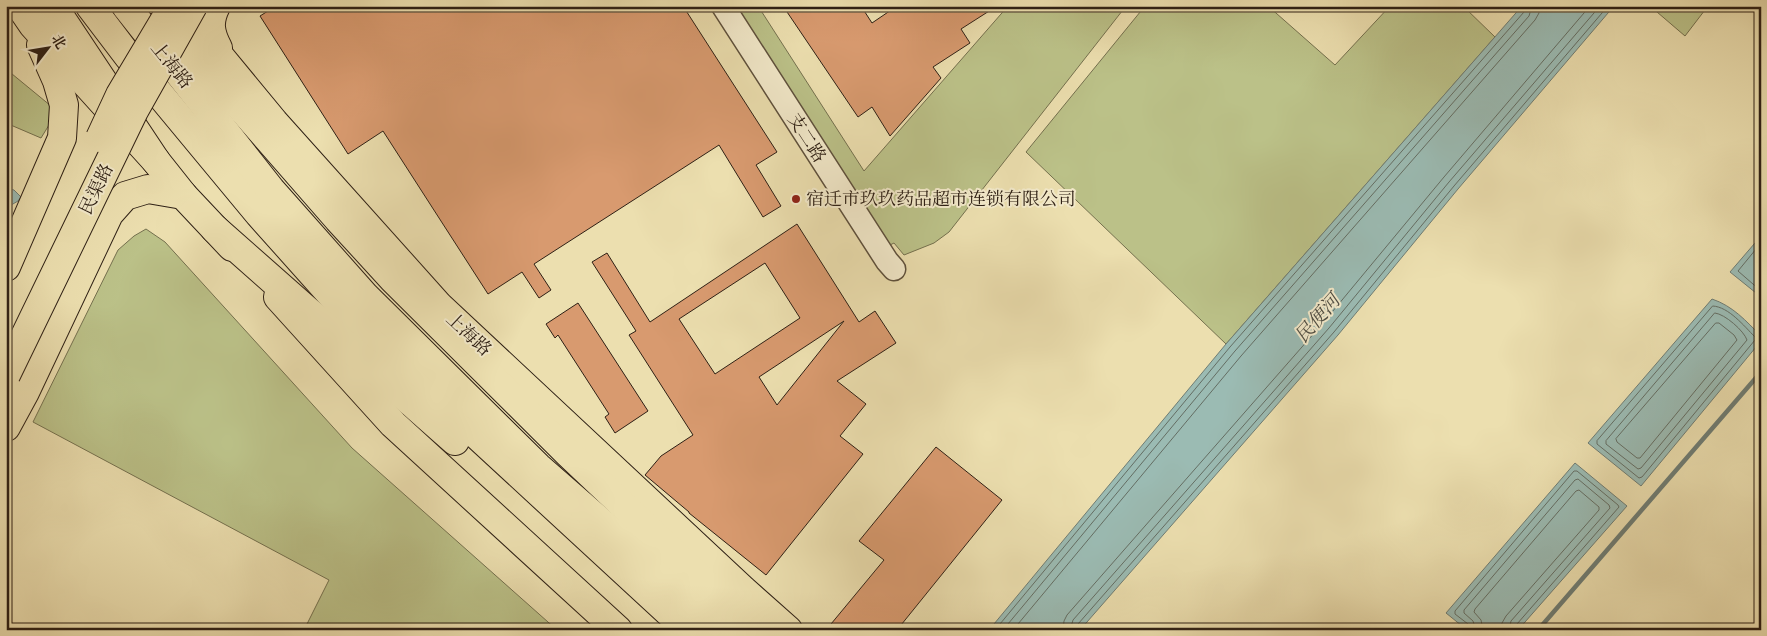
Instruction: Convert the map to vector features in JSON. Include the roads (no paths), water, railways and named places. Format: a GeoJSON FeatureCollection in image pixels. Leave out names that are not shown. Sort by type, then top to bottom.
{"type":"FeatureCollection","features":[{"type":"Feature","properties":{"kind":"main road"},"geometry":{"type":"LineString","coordinates":[[52,6],[156,161]]}},
{"type":"Feature","properties":{"kind":"main road","name":"上海路"},"geometry":{"type":"LineString","coordinates":[[90,6],[128,56],[259,214],[334,298],[430,392],[688,630]]}},
{"type":"Feature","properties":{"kind":"main road","name":"上海路"},"geometry":{"type":"LineString","coordinates":[[126,6],[271,190],[365,296],[538,467],[729,630]]}},
{"type":"Feature","properties":{"kind":"main road"},"geometry":{"type":"LineString","coordinates":[[162,6],[229,94],[393,279],[568,453],[755,630]]}},
{"type":"Feature","properties":{"kind":"main road","name":"民渠路"},"geometry":{"type":"LineString","coordinates":[[6,335],[120,95],[173,6]]}},
{"type":"Feature","properties":{"kind":"main road","name":"上海路"},"geometry":{"type":"LineString","coordinates":[[183,6],[208,42],[281,130],[439,306],[788,630]]}},
{"type":"Feature","properties":{"kind":"main road","name":"民渠路"},"geometry":{"type":"LineString","coordinates":[[6,375],[134,111],[193,6]]}},
{"type":"Feature","properties":{"kind":"main road"},"geometry":{"type":"LineString","coordinates":[[216,6],[212,14],[210,29],[214,40],[233,72]]}},
{"type":"Feature","properties":{"kind":"main road"},"geometry":{"type":"LineString","coordinates":[[26,16],[156,161],[183,195],[393,424],[618,630]]}},
{"type":"Feature","properties":{"kind":"main road"},"geometry":{"type":"LineString","coordinates":[[6,266],[62,138],[64,105],[57,81],[26,16]]}},
{"type":"Feature","properties":{"kind":"main road"},"geometry":{"type":"LineString","coordinates":[[6,427],[25,392],[109,214],[125,196],[148,189],[183,195]]}},
{"type":"Feature","properties":{"kind":"main road"},"geometry":{"type":"LineString","coordinates":[[215,229],[646,612],[674,630]]}},
{"type":"Feature","properties":{"kind":"street","name":"支二路"},"geometry":{"type":"LineString","coordinates":[[723,6],[871,238],[894,269]]}},
{"type":"Feature","properties":{"kind":"water","name":"民便河"},"geometry":{"type":"Polygon","coordinates":[[[1522,6],[1614,6],[1458,189],[1338,335],[1080,630],[989,630],[1226,344],[1522,6]]]}},
{"type":"Feature","properties":{"kind":"water"},"geometry":{"type":"Polygon","coordinates":[[[6,188],[14,190],[21,197],[6,208],[6,188]]]}},
{"type":"Feature","properties":{"kind":"water"},"geometry":{"type":"Polygon","coordinates":[[[1761,236],[1761,297],[1730,272],[1761,236]]]}},
{"type":"Feature","properties":{"kind":"water"},"geometry":{"type":"Polygon","coordinates":[[[1712,299],[1739,314],[1761,336],[1761,341],[1641,486],[1588,443],[1712,299]]]}},
{"type":"Feature","properties":{"kind":"water"},"geometry":{"type":"Polygon","coordinates":[[[1575,463],[1627,506],[1518,630],[1467,630],[1446,613],[1575,463]]]}},
{"type":"Feature","properties":{"kind":"waterway"},"geometry":{"type":"LineString","coordinates":[[1538,630],[1761,372]]}},
{"type":"Feature","properties":{"kind":"place","name":"宿迁市玖玖药品超市连锁有限公司"},"geometry":{"type":"Point","coordinates":[796,199]}}]}
